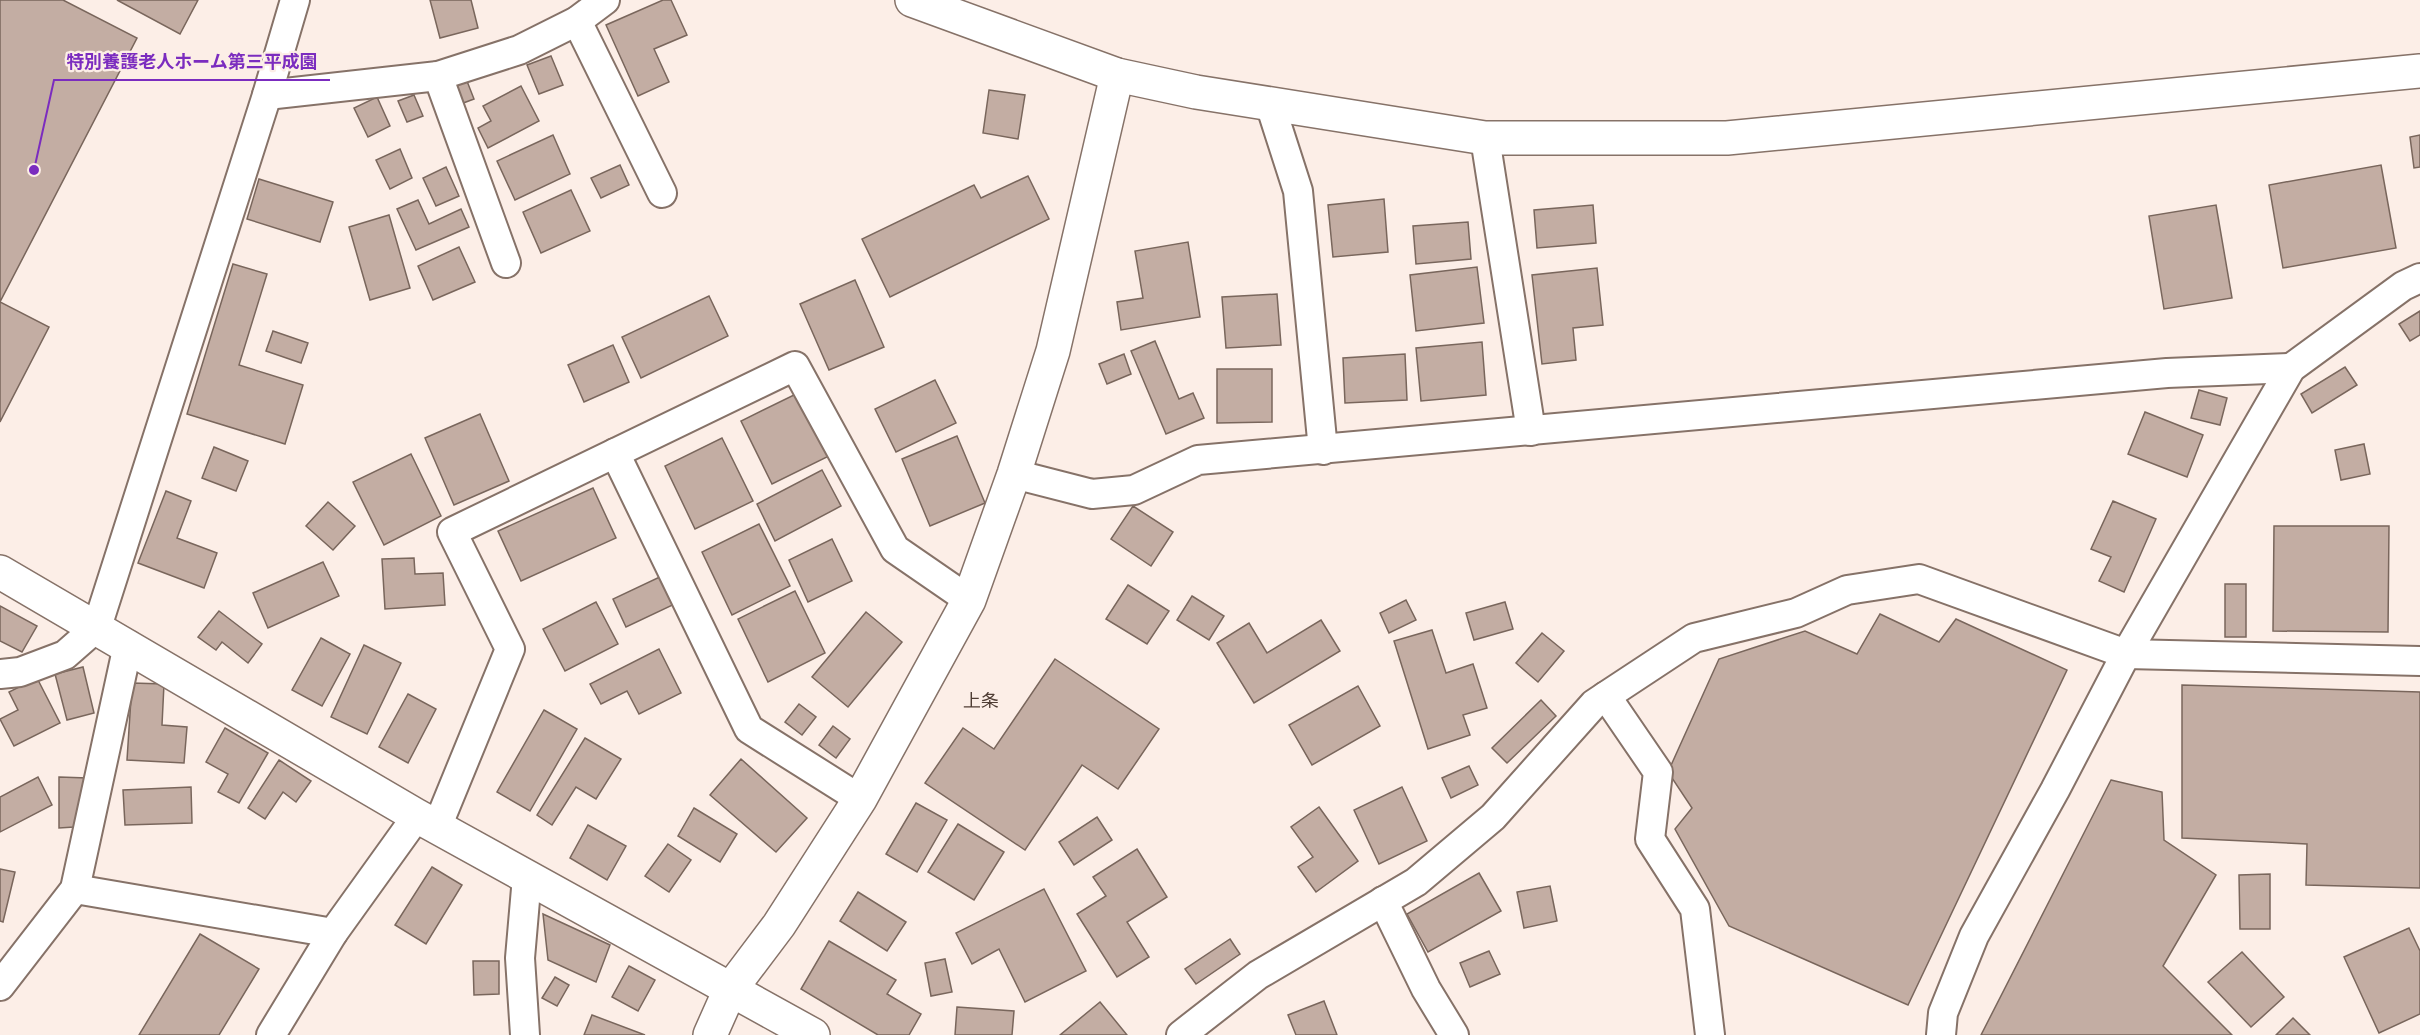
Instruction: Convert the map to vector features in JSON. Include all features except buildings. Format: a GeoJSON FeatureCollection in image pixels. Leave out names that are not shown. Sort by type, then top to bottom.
{"type":"FeatureCollection","features":[{"type":"Feature","properties":{"kind":"street"},"geometry":{"type":"LineString","coordinates":[[0,674],[21,672],[65,655],[97,627],[267,95],[295,0]]}},
{"type":"Feature","properties":{"kind":"street"},"geometry":{"type":"LineString","coordinates":[[267,95],[438,76],[519,50],[577,21],[605,0]]}},
{"type":"Feature","properties":{"kind":"street"},"geometry":{"type":"LineString","coordinates":[[912,0],[1117,75],[1196,92],[1485,138],[1727,138],[2420,71]]}},
{"type":"Feature","properties":{"kind":"street"},"geometry":{"type":"LineString","coordinates":[[577,21],[662,192]]}},
{"type":"Feature","properties":{"kind":"street"},"geometry":{"type":"LineString","coordinates":[[710,1035],[730,990],[780,925],[861,799],[969,600],[1014,474],[1053,351],[1117,75]]}},
{"type":"Feature","properties":{"kind":"street"},"geometry":{"type":"LineString","coordinates":[[438,76],[506,263]]}},
{"type":"Feature","properties":{"kind":"street"},"geometry":{"type":"LineString","coordinates":[[1270,104],[1298,190],[1323,450]]}},
{"type":"Feature","properties":{"kind":"street"},"geometry":{"type":"LineString","coordinates":[[1485,138],[1531,431]]}},
{"type":"Feature","properties":{"kind":"street"},"geometry":{"type":"LineString","coordinates":[[1941,1035],[1943,1013],[1974,936],[2055,790],[2126,654],[2291,368],[2384,299],[2420,278]]}},
{"type":"Feature","properties":{"kind":"street"},"geometry":{"type":"LineString","coordinates":[[271,1035],[333,933],[427,821],[510,649],[452,532],[795,366],[895,549],[969,600]]}},
{"type":"Feature","properties":{"kind":"street"},"geometry":{"type":"LineString","coordinates":[[1014,474],[1092,494],[1134,490],[1198,460],[2167,374],[2291,368]]}},
{"type":"Feature","properties":{"kind":"street"},"geometry":{"type":"LineString","coordinates":[[615,453],[749,729],[861,799]]}},
{"type":"Feature","properties":{"kind":"street"},"geometry":{"type":"LineString","coordinates":[[0,572],[427,821],[813,1035]]}},
{"type":"Feature","properties":{"kind":"street"},"geometry":{"type":"LineString","coordinates":[[1182,1035],[1258,975],[1416,882],[1493,817],[1594,704],[1694,638],[1796,613],[1847,590],[1919,579],[2126,654],[2420,661]]}},
{"type":"Feature","properties":{"kind":"street"},"geometry":{"type":"LineString","coordinates":[[0,986],[75,889],[128,645]]}},
{"type":"Feature","properties":{"kind":"street"},"geometry":{"type":"LineString","coordinates":[[1606,696],[1658,772],[1650,839],[1695,909],[1710,1035]]}},
{"type":"Feature","properties":{"kind":"street"},"geometry":{"type":"LineString","coordinates":[[525,1035],[520,958],[527,877]]}},
{"type":"Feature","properties":{"kind":"street"},"geometry":{"type":"LineString","coordinates":[[75,889],[333,933]]}},
{"type":"Feature","properties":{"kind":"street"},"geometry":{"type":"LineString","coordinates":[[1383,901],[1426,989],[1454,1035]]}},
{"type":"Feature","properties":{"kind":"place","name":"特別養護老人ホーム第三平成園"},"geometry":{"type":"Point","coordinates":[34,170]}},
{"type":"Feature","properties":{"kind":"district","name":"上条"},"geometry":{"type":"Point","coordinates":[981,702]}}]}
